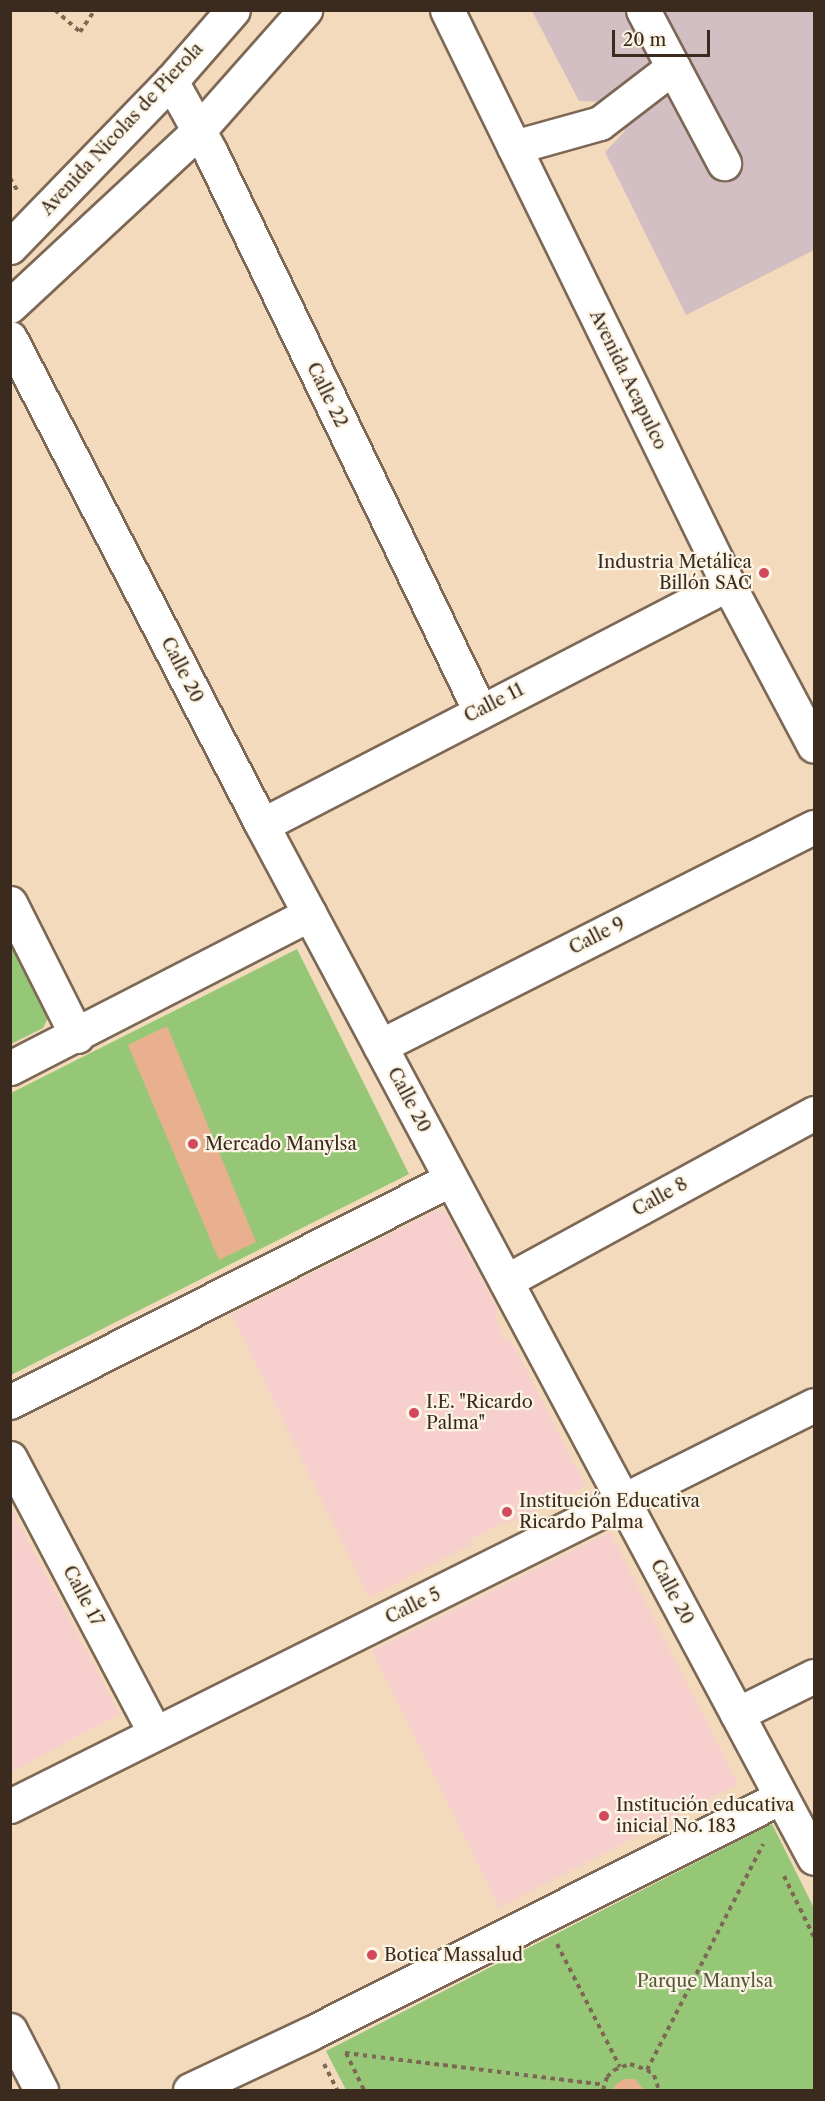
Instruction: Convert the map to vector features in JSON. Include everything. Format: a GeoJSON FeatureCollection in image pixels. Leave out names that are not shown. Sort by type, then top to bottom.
{"type":"FeatureCollection","features":[{"type":"Feature","properties":{"kind":"street","name":"Avenida Nicolas de Pierola"},"geometry":{"type":"LineString","coordinates":[[10,247],[171,81],[233,10]]}},
{"type":"Feature","properties":{"kind":"street"},"geometry":{"type":"LineString","coordinates":[[10,306],[198,131],[305,10]]}},
{"type":"Feature","properties":{"kind":"street","name":"Avenida Acapulco"},"geometry":{"type":"LineString","coordinates":[[447,10],[728,584],[814,746]]}},
{"type":"Feature","properties":{"kind":"street"},"geometry":{"type":"LineString","coordinates":[[643,10],[724,163]]}},
{"type":"Feature","properties":{"kind":"street"},"geometry":{"type":"LineString","coordinates":[[514,147],[600,123],[673,67]]}},
{"type":"Feature","properties":{"kind":"street","name":"Calle 22"},"geometry":{"type":"LineString","coordinates":[[171,81],[198,131],[480,711]]}},
{"type":"Feature","properties":{"kind":"street","name":"Calle 20"},"geometry":{"type":"LineString","coordinates":[[10,338],[23,394],[262,825],[814,1858]]}},
{"type":"Feature","properties":{"kind":"street","name":"Calle 11"},"geometry":{"type":"LineString","coordinates":[[262,825],[728,584]]}},
{"type":"Feature","properties":{"kind":"street","name":"Calle 9"},"geometry":{"type":"LineString","coordinates":[[380,1046],[814,827]]}},
{"type":"Feature","properties":{"kind":"street"},"geometry":{"type":"LineString","coordinates":[[10,903],[77,1036]]}},
{"type":"Feature","properties":{"kind":"street"},"geometry":{"type":"LineString","coordinates":[[10,1068],[77,1036],[310,914]]}},
{"type":"Feature","properties":{"kind":"street","name":"Calle 8"},"geometry":{"type":"LineString","coordinates":[[506,1281],[814,1113]]}},
{"type":"Feature","properties":{"kind":"street"},"geometry":{"type":"LineString","coordinates":[[10,1402],[452,1179]]}},
{"type":"Feature","properties":{"kind":"street","name":"Calle 5"},"geometry":{"type":"LineString","coordinates":[[10,1806],[814,1406]]}},
{"type":"Feature","properties":{"kind":"street","name":"Calle 17"},"geometry":{"type":"LineString","coordinates":[[10,1458],[155,1733]]}},
{"type":"Feature","properties":{"kind":"street"},"geometry":{"type":"LineString","coordinates":[[737,1714],[814,1676]]}},
{"type":"Feature","properties":{"kind":"street"},"geometry":{"type":"LineString","coordinates":[[190,2091],[309,2034],[781,1797]]}},
{"type":"Feature","properties":{"kind":"street"},"geometry":{"type":"LineString","coordinates":[[10,2030],[41,2091]]}},
{"type":"Feature","properties":{"kind":"path"},"geometry":{"type":"LineString","coordinates":[[55,10],[80,32],[95,10]]}},
{"type":"Feature","properties":{"kind":"path"},"geometry":{"type":"LineString","coordinates":[[647,2070],[765,1840],[770,1850]]}},
{"type":"Feature","properties":{"kind":"path"},"geometry":{"type":"LineString","coordinates":[[780,1869],[814,1937]]}},
{"type":"Feature","properties":{"kind":"path"},"geometry":{"type":"LineString","coordinates":[[542,1916],[620,2067]]}},
{"type":"Feature","properties":{"kind":"path"},"geometry":{"type":"LineString","coordinates":[[338,2057],[345,2053],[603,2088],[607,2077],[620,2067],[630,2064],[654,2075],[659,2091]]}},
{"type":"Feature","properties":{"kind":"path"},"geometry":{"type":"LineString","coordinates":[[323,2064],[331,2060]]}},
{"type":"Feature","properties":{"kind":"shaded area"},"geometry":{"type":"Polygon","coordinates":[[[532,11],[814,11],[814,250],[686,315],[605,152],[625,131],[613,102],[579,101],[532,11]]]}},
{"type":"Feature","properties":{"kind":"shaded area","name":"I.E. \"Ricardo Palma\""},"geometry":{"type":"Polygon","coordinates":[[[436,1210],[445,1211],[498,1310],[495,1317],[504,1339],[511,1340],[586,1486],[514,1522],[506,1521],[470,1540],[471,1545],[369,1597],[231,1314],[436,1210]]]}},
{"type":"Feature","properties":{"kind":"shaded area"},"geometry":{"type":"Polygon","coordinates":[[[10,1507],[120,1714],[11,1772],[10,1772],[10,1507]]]}},
{"type":"Feature","properties":{"kind":"shaded area"},"geometry":{"type":"Polygon","coordinates":[[[610,1532],[738,1784],[499,1908],[372,1651],[610,1532]]]}},
{"type":"Feature","properties":{"kind":"green space"},"geometry":{"type":"Polygon","coordinates":[[[10,944],[48,1018],[43,1028],[11,1044],[10,944]]]}},
{"type":"Feature","properties":{"kind":"green space"},"geometry":{"type":"Polygon","coordinates":[[[297,949],[409,1174],[11,1375],[11,1093],[297,949]]]}},
{"type":"Feature","properties":{"kind":"green space","name":"Parque Manylsa"},"geometry":{"type":"Polygon","coordinates":[[[772,1824],[814,1908],[814,2090],[346,2090],[326,2051],[772,1824]]]}},
{"type":"Feature","properties":{"kind":"building","name":"Mercado Manylsa"},"geometry":{"type":"Polygon","coordinates":[[[167,1026],[256,1242],[219,1260],[128,1045],[167,1026]]]}},
{"type":"Feature","properties":{"kind":"building"},"geometry":{"type":"Polygon","coordinates":[[[624,2079],[635,2079],[644,2090],[613,2090],[615,2085],[624,2079]]]}},
{"type":"Feature","properties":{"kind":"place","name":"Industria Metálica Billón SAC"},"geometry":{"type":"Point","coordinates":[764,573]}},
{"type":"Feature","properties":{"kind":"place","name":"Mercado Manylsa"},"geometry":{"type":"Point","coordinates":[193,1144]}},
{"type":"Feature","properties":{"kind":"place","name":"I.E. \"Ricardo Palma\""},"geometry":{"type":"Point","coordinates":[414,1413]}},
{"type":"Feature","properties":{"kind":"place","name":"Institución Educativa Ricardo Palma"},"geometry":{"type":"Point","coordinates":[507,1512]}},
{"type":"Feature","properties":{"kind":"place","name":"Institución educativa inicial No. 183"},"geometry":{"type":"Point","coordinates":[604,1816]}},
{"type":"Feature","properties":{"kind":"place","name":"Botica Massalud"},"geometry":{"type":"Point","coordinates":[372,1955]}}]}
